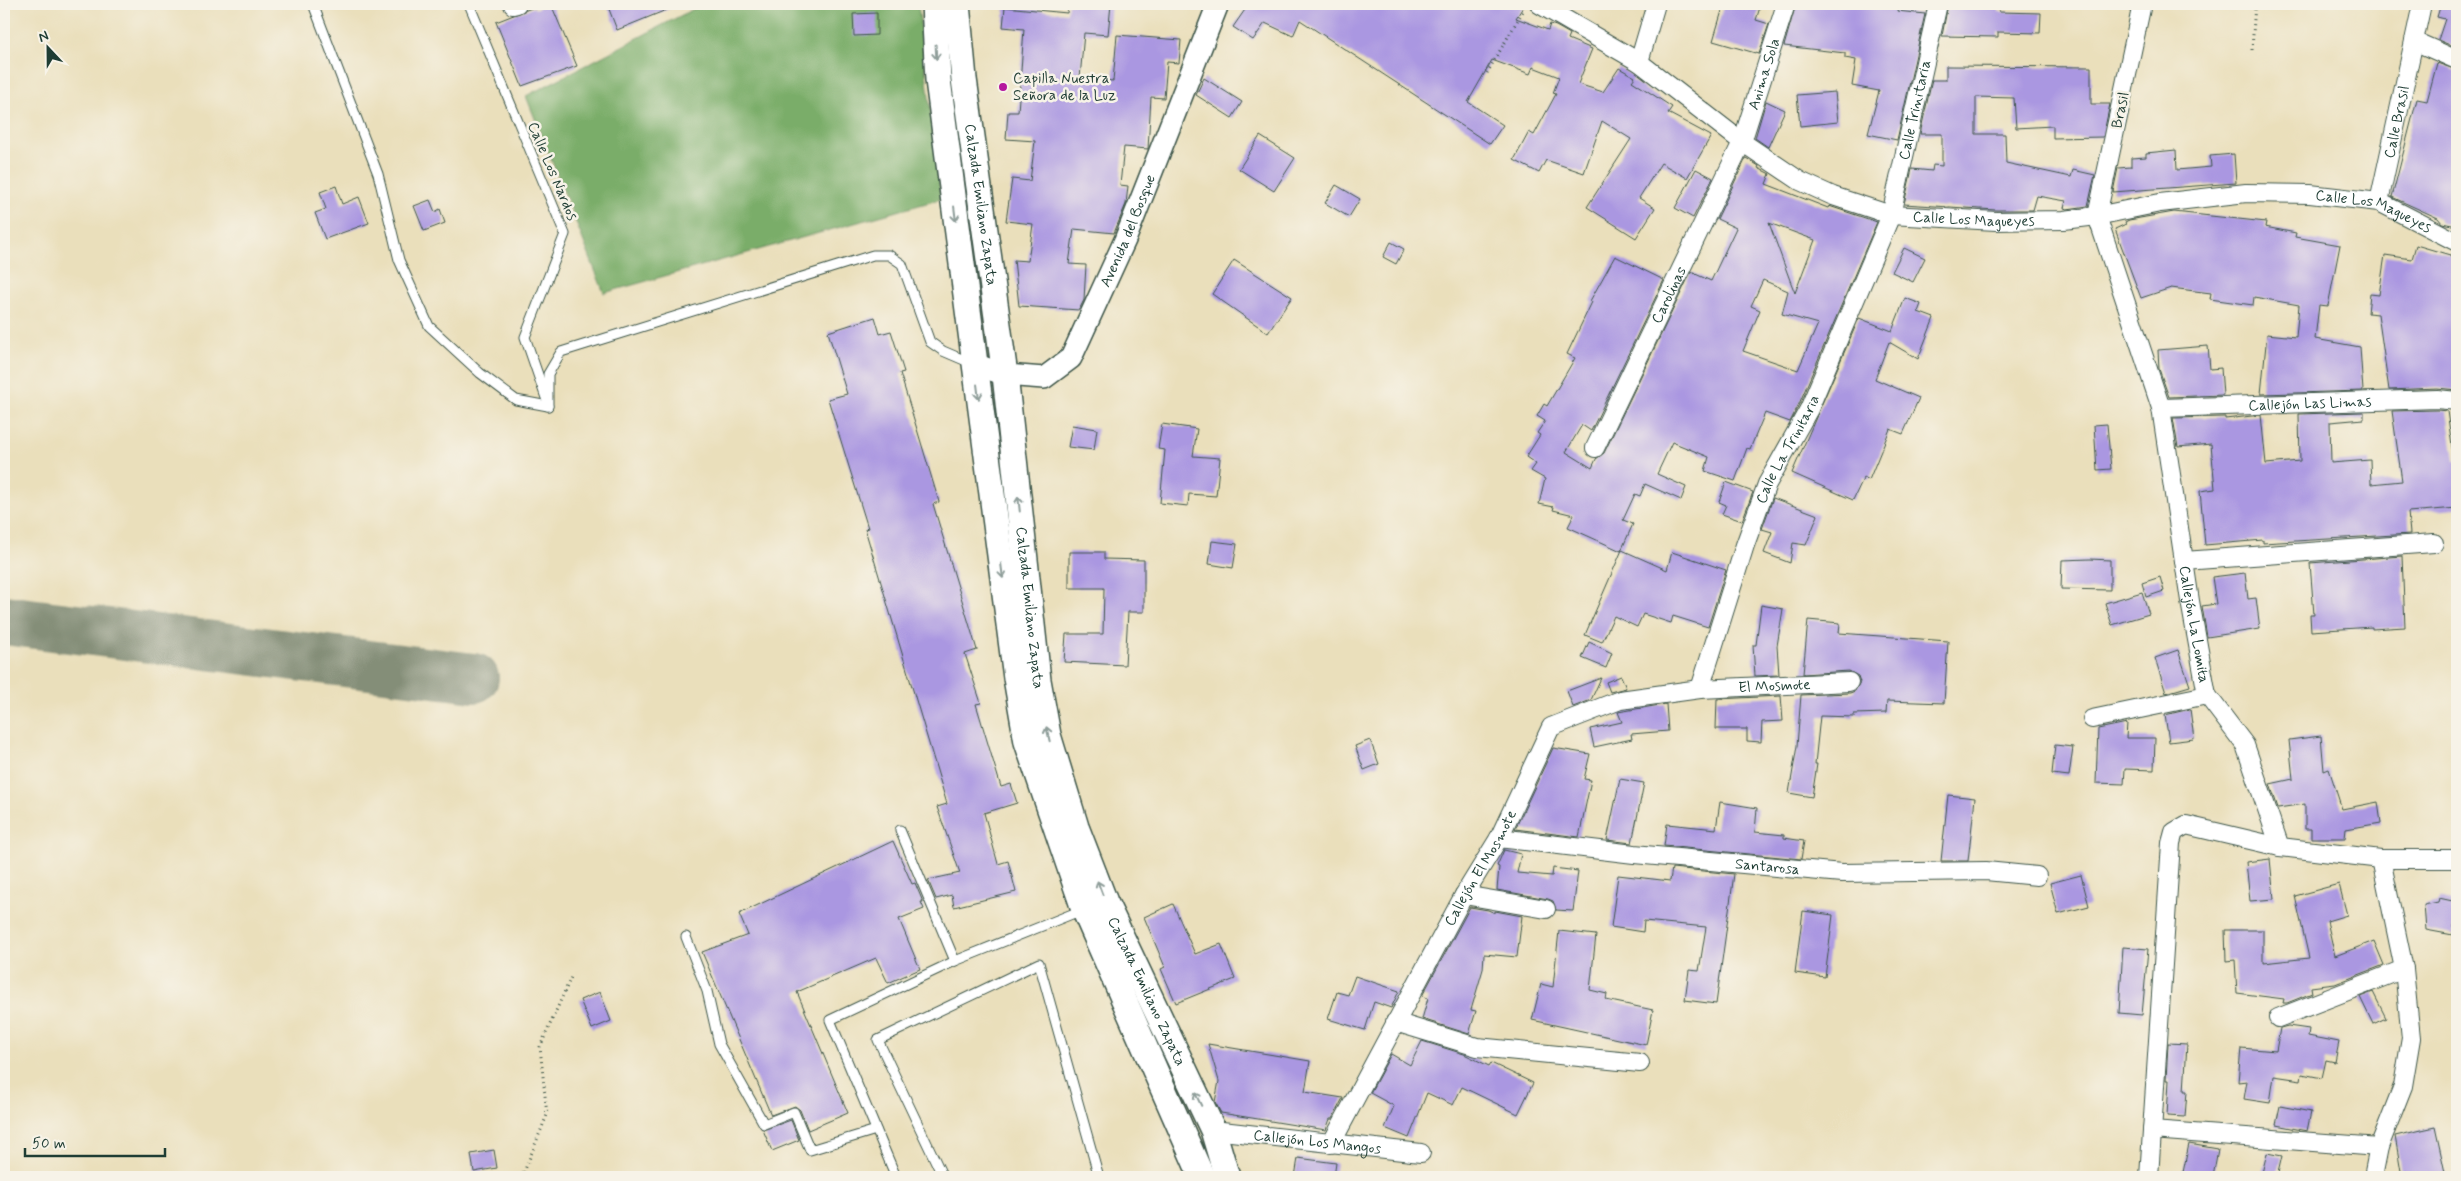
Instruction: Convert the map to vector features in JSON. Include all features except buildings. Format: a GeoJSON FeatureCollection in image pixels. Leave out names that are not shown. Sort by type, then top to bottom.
{"type":"FeatureCollection","features":[{"type":"Feature","properties":{"kind":"main road","name":"Calzada Emiliano Zapata"},"geometry":{"type":"LineString","coordinates":[[934,4],[938,80],[1014,668],[1027,742],[1084,909],[1202,1177]]}},
{"type":"Feature","properties":{"kind":"main road","name":"Calzada Emiliano Zapata"},"geometry":{"type":"LineString","coordinates":[[957,4],[964,79],[1005,374],[1038,680],[1048,735],[1076,827],[1105,902],[1213,1130],[1227,1177]]}},
{"type":"Feature","properties":{"kind":"street","name":"Avenida del Bosque"},"geometry":{"type":"LineString","coordinates":[[975,364],[1005,374],[1044,378],[1071,358],[1124,240],[1218,4]]}},
{"type":"Feature","properties":{"kind":"street","name":"Calle Los Magueyes"},"geometry":{"type":"LineString","coordinates":[[1539,4],[1639,62],[1742,142],[1800,181],[1833,196],[1891,215],[1996,221],[2064,220],[2097,216],[2160,203],[2246,193],[2310,194],[2379,202],[2457,242]]}},
{"type":"Feature","properties":{"kind":"street"},"geometry":{"type":"LineString","coordinates":[[1639,62],[1656,4]]}},
{"type":"Feature","properties":{"kind":"street","name":"Anima Sola"},"geometry":{"type":"LineString","coordinates":[[1742,142],[1786,4]]}},
{"type":"Feature","properties":{"kind":"street","name":"Calle Trinitaria"},"geometry":{"type":"LineString","coordinates":[[1891,215],[1938,4]]}},
{"type":"Feature","properties":{"kind":"street","name":"Brasil"},"geometry":{"type":"LineString","coordinates":[[2097,216],[2142,4]]}},
{"type":"Feature","properties":{"kind":"street","name":"Calle Brasil"},"geometry":{"type":"LineString","coordinates":[[2379,202],[2422,4]]}},
{"type":"Feature","properties":{"kind":"street"},"geometry":{"type":"LineString","coordinates":[[2414,41],[2457,60]]}},
{"type":"Feature","properties":{"kind":"street","name":"Carolinas"},"geometry":{"type":"LineString","coordinates":[[1595,448],[1742,142]]}},
{"type":"Feature","properties":{"kind":"street","name":"Calle La Trinitaria"},"geometry":{"type":"LineString","coordinates":[[1700,689],[1745,545],[1767,484],[1809,409],[1891,215]]}},
{"type":"Feature","properties":{"kind":"street","name":"Callejón La Lomita"},"geometry":{"type":"LineString","coordinates":[[2097,216],[2161,408],[2184,561],[2208,695],[2245,745],[2280,848]]}},
{"type":"Feature","properties":{"kind":"street","name":"Callejón Las Limas"},"geometry":{"type":"LineString","coordinates":[[2161,408],[2437,399],[2457,401]]}},
{"type":"Feature","properties":{"kind":"street"},"geometry":{"type":"LineString","coordinates":[[2184,561],[2434,543]]}},
{"type":"Feature","properties":{"kind":"street","name":"El Mosmote"},"geometry":{"type":"LineString","coordinates":[[1700,689],[1849,682]]}},
{"type":"Feature","properties":{"kind":"street","name":"Callejón El Mosmote"},"geometry":{"type":"LineString","coordinates":[[1331,1144],[1464,895],[1499,838],[1550,727],[1620,700],[1700,689]]}},
{"type":"Feature","properties":{"kind":"street"},"geometry":{"type":"LineString","coordinates":[[2092,719],[2208,695]]}},
{"type":"Feature","properties":{"kind":"street"},"geometry":{"type":"LineString","coordinates":[[2149,1177],[2171,843],[2174,832],[2186,825],[2280,848],[2381,859],[2457,859]]}},
{"type":"Feature","properties":{"kind":"street","name":"Santarosa"},"geometry":{"type":"LineString","coordinates":[[1499,838],[1634,854],[1842,873],[1986,871],[2037,876]]}},
{"type":"Feature","properties":{"kind":"street"},"geometry":{"type":"LineString","coordinates":[[2373,1177],[2379,1147],[2403,1086],[2411,1038],[2404,969],[2381,859]]}},
{"type":"Feature","properties":{"kind":"street"},"geometry":{"type":"LineString","coordinates":[[1464,895],[1546,909]]}},
{"type":"Feature","properties":{"kind":"street"},"geometry":{"type":"LineString","coordinates":[[2278,1018],[2404,969]]}},
{"type":"Feature","properties":{"kind":"street"},"geometry":{"type":"LineString","coordinates":[[1395,1022],[1477,1046],[1640,1063]]}},
{"type":"Feature","properties":{"kind":"street","name":"Callejón Los Mangos"},"geometry":{"type":"LineString","coordinates":[[1213,1130],[1421,1153]]}},
{"type":"Feature","properties":{"kind":"street"},"geometry":{"type":"LineString","coordinates":[[2152,1130],[2379,1147]]}},
{"type":"Feature","properties":{"kind":"lane"},"geometry":{"type":"LineString","coordinates":[[313,4],[378,174],[399,260],[429,326],[480,373],[516,400],[548,406],[548,374],[561,352],[873,255],[889,255],[902,264],[930,342],[943,351],[975,364]]}},
{"type":"Feature","properties":{"kind":"lane","name":"Calle Los Nardos"},"geometry":{"type":"LineString","coordinates":[[469,4],[565,234],[525,337],[548,406]]}},
{"type":"Feature","properties":{"kind":"lane"},"geometry":{"type":"LineString","coordinates":[[900,830],[955,961]]}},
{"type":"Feature","properties":{"kind":"lane"},"geometry":{"type":"LineString","coordinates":[[896,1177],[830,1020],[955,961],[1084,909]]}},
{"type":"Feature","properties":{"kind":"lane"},"geometry":{"type":"LineString","coordinates":[[686,938],[707,991],[719,1044],[764,1124],[794,1112],[810,1150],[876,1130]]}},
{"type":"Feature","properties":{"kind":"lane"},"geometry":{"type":"LineString","coordinates":[[943,1177],[878,1040],[1039,963],[1099,1177]]}},
{"type":"Feature","properties":{"kind":"path"},"geometry":{"type":"LineString","coordinates":[[1487,73],[1527,4]]}},
{"type":"Feature","properties":{"kind":"path"},"geometry":{"type":"LineString","coordinates":[[2252,50],[2255,4]]}},
{"type":"Feature","properties":{"kind":"path"},"geometry":{"type":"LineString","coordinates":[[522,1177],[548,1115],[540,1047],[572,975]]}},
{"type":"Feature","properties":{"kind":"green space"},"geometry":{"type":"Polygon","coordinates":[[[703,4],[918,4],[941,199],[604,293],[526,96],[703,4]]]}},
{"type":"Feature","properties":{"kind":"taxiway"},"geometry":{"type":"LineString","coordinates":[[4,620],[474,678]]}},
{"type":"Feature","properties":{"kind":"place","name":"Capilla Nuestra Señora de la Luz"},"geometry":{"type":"Point","coordinates":[1003,87]}}]}
